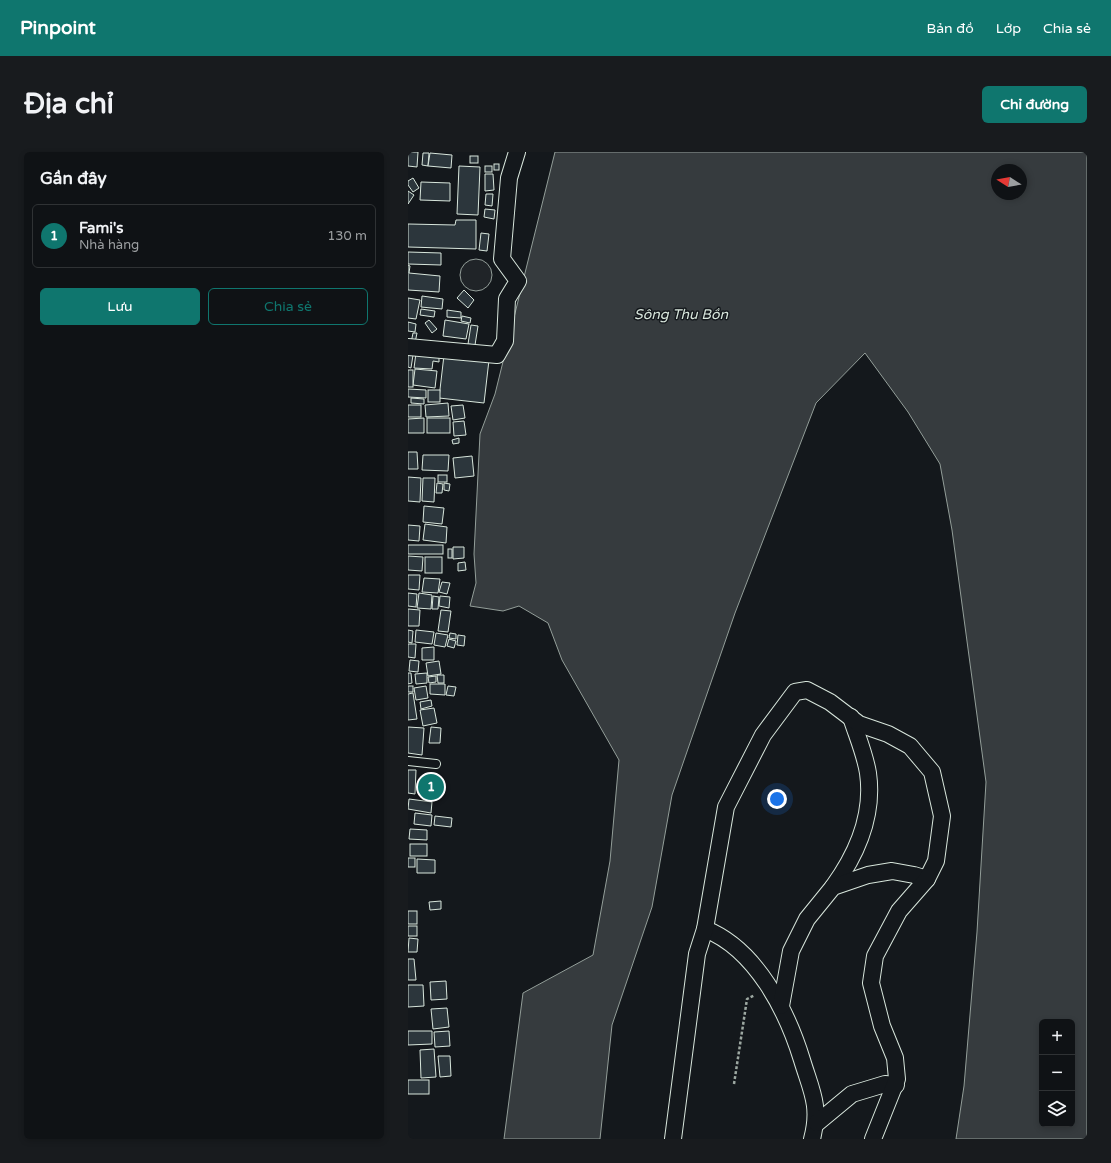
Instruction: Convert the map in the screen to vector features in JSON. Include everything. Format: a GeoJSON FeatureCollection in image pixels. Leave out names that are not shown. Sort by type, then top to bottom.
{"type":"FeatureCollection","features":[{"type":"Feature","properties":{"kind":"street"},"geometry":{"type":"LineString","coordinates":[[408,347],[497,355],[505,341],[507,299],[518,281],[502,259],[509,178],[517,152]]}},
{"type":"Feature","properties":{"kind":"street"},"geometry":{"type":"LineString","coordinates":[[673,1139],[697,954],[705,929],[726,807],[763,735],[795,692],[807,690],[830,702],[859,724],[888,734],[910,746],[932,772],[942,816],[936,861],[927,879],[899,911],[875,956],[871,983],[882,1026],[895,1058],[897,1079],[896,1085],[873,1139]]}},
{"type":"Feature","properties":{"kind":"street"},"geometry":{"type":"LineString","coordinates":[[781,1006],[791,951],[807,919],[846,870],[856,850],[868,810],[868,774],[851,717]]}},
{"type":"Feature","properties":{"kind":"street"},"geometry":{"type":"LineString","coordinates":[[834,887],[868,875],[892,871],[927,879]]}},
{"type":"Feature","properties":{"kind":"street"},"geometry":{"type":"LineString","coordinates":[[705,929],[717,934],[744,956],[764,978],[781,1006],[796,1039],[814,1093],[817,1123],[812,1139]]}},
{"type":"Feature","properties":{"kind":"street"},"geometry":{"type":"LineString","coordinates":[[817,1123],[852,1094],[885,1084],[896,1085]]}},
{"type":"Feature","properties":{"kind":"lane"},"geometry":{"type":"LineString","coordinates":[[408,761],[436,764]]}},
{"type":"Feature","properties":{"kind":"path"},"geometry":{"type":"LineString","coordinates":[[734,1084],[748,999],[770,988]]}},
{"type":"Feature","properties":{"kind":"shaded area"},"geometry":{"type":"Polygon","coordinates":[[[476,259],[487,264],[492,275],[487,286],[476,291],[465,286],[460,275],[465,264],[476,259]]]}},
{"type":"Feature","properties":{"kind":"water","name":"Sông Thu Bồn"},"geometry":{"type":"Polygon","coordinates":[[[555,152],[1087,152],[1087,1139],[956,1139],[964,1086],[977,932],[986,782],[952,530],[940,464],[908,412],[865,353],[816,403],[735,613],[672,795],[652,907],[612,1025],[600,1139],[504,1139],[523,993],[593,955],[610,861],[619,760],[562,660],[548,623],[519,606],[503,611],[470,606],[476,583],[474,554],[480,434],[495,394],[555,152]]]}},
{"type":"Feature","properties":{"kind":"building"},"geometry":{"type":"Polygon","coordinates":[[[408,152],[418,152],[417,167],[408,166],[408,152]]]}},
{"type":"Feature","properties":{"kind":"building"},"geometry":{"type":"Polygon","coordinates":[[[423,153],[429,153],[428,166],[422,165],[423,153]]]}},
{"type":"Feature","properties":{"kind":"building"},"geometry":{"type":"Polygon","coordinates":[[[430,153],[452,155],[451,168],[428,166],[430,153]]]}},
{"type":"Feature","properties":{"kind":"building"},"geometry":{"type":"Polygon","coordinates":[[[470,156],[478,156],[478,163],[470,163],[470,156]]]}},
{"type":"Feature","properties":{"kind":"building"},"geometry":{"type":"Polygon","coordinates":[[[494,164],[499,164],[499,170],[494,170],[494,164]]]}},
{"type":"Feature","properties":{"kind":"building"},"geometry":{"type":"Polygon","coordinates":[[[459,166],[480,167],[478,215],[457,214],[459,166]]]}},
{"type":"Feature","properties":{"kind":"building"},"geometry":{"type":"Polygon","coordinates":[[[485,166],[492,166],[492,172],[485,172],[485,166]]]}},
{"type":"Feature","properties":{"kind":"building"},"geometry":{"type":"Polygon","coordinates":[[[485,174],[493,174],[494,190],[485,191],[485,174]]]}},
{"type":"Feature","properties":{"kind":"building"},"geometry":{"type":"Polygon","coordinates":[[[413,178],[419,188],[413,192],[408,185],[408,181],[413,178]]]}},
{"type":"Feature","properties":{"kind":"building"},"geometry":{"type":"Polygon","coordinates":[[[421,182],[450,183],[450,201],[420,200],[421,182]]]}},
{"type":"Feature","properties":{"kind":"building"},"geometry":{"type":"Polygon","coordinates":[[[408,191],[414,195],[408,204],[408,191]]]}},
{"type":"Feature","properties":{"kind":"building"},"geometry":{"type":"Polygon","coordinates":[[[486,194],[493,194],[492,206],[485,205],[486,194]]]}},
{"type":"Feature","properties":{"kind":"building"},"geometry":{"type":"Polygon","coordinates":[[[485,209],[495,210],[494,219],[484,217],[485,209]]]}},
{"type":"Feature","properties":{"kind":"building"},"geometry":{"type":"Polygon","coordinates":[[[456,220],[476,220],[476,249],[408,247],[408,224],[455,225],[456,220]]]}},
{"type":"Feature","properties":{"kind":"building"},"geometry":{"type":"Polygon","coordinates":[[[481,233],[489,234],[487,251],[479,250],[481,233]]]}},
{"type":"Feature","properties":{"kind":"building"},"geometry":{"type":"Polygon","coordinates":[[[408,252],[441,253],[441,265],[408,264],[408,252]]]}},
{"type":"Feature","properties":{"kind":"building"},"geometry":{"type":"Polygon","coordinates":[[[408,265],[410,266],[409,273],[440,276],[439,292],[408,290],[408,265]]]}},
{"type":"Feature","properties":{"kind":"building"},"geometry":{"type":"Polygon","coordinates":[[[464,290],[474,300],[468,308],[457,298],[464,290]]]}},
{"type":"Feature","properties":{"kind":"building"},"geometry":{"type":"Polygon","coordinates":[[[422,296],[443,299],[442,309],[421,307],[422,296]]]}},
{"type":"Feature","properties":{"kind":"building"},"geometry":{"type":"Polygon","coordinates":[[[408,298],[420,300],[416,319],[408,318],[408,298]]]}},
{"type":"Feature","properties":{"kind":"building"},"geometry":{"type":"Polygon","coordinates":[[[421,309],[435,311],[434,317],[420,315],[421,309]]]}},
{"type":"Feature","properties":{"kind":"building"},"geometry":{"type":"Polygon","coordinates":[[[447,310],[461,312],[461,318],[447,317],[447,310]]]}},
{"type":"Feature","properties":{"kind":"building"},"geometry":{"type":"Polygon","coordinates":[[[462,316],[471,318],[470,323],[461,321],[462,316]]]}},
{"type":"Feature","properties":{"kind":"building"},"geometry":{"type":"Polygon","coordinates":[[[429,320],[437,329],[432,333],[425,323],[429,320]]]}},
{"type":"Feature","properties":{"kind":"building"},"geometry":{"type":"Polygon","coordinates":[[[445,320],[469,324],[466,339],[443,336],[445,320]]]}},
{"type":"Feature","properties":{"kind":"building"},"geometry":{"type":"Polygon","coordinates":[[[408,322],[416,324],[415,332],[408,331],[408,322]]]}},
{"type":"Feature","properties":{"kind":"building"},"geometry":{"type":"Polygon","coordinates":[[[471,325],[478,326],[475,345],[468,344],[471,325]]]}},
{"type":"Feature","properties":{"kind":"building"},"geometry":{"type":"Polygon","coordinates":[[[413,333],[417,333],[415,343],[411,343],[413,333]]]}},
{"type":"Feature","properties":{"kind":"building"},"geometry":{"type":"Polygon","coordinates":[[[416,353],[439,355],[439,362],[433,361],[432,369],[414,368],[416,353]]]}},
{"type":"Feature","properties":{"kind":"building"},"geometry":{"type":"Polygon","coordinates":[[[408,355],[413,355],[411,368],[408,367],[408,355]]]}},
{"type":"Feature","properties":{"kind":"building"},"geometry":{"type":"Polygon","coordinates":[[[444,355],[489,360],[484,403],[439,398],[444,355]]]}},
{"type":"Feature","properties":{"kind":"building"},"geometry":{"type":"Polygon","coordinates":[[[415,369],[437,371],[435,388],[413,385],[415,369]]]}},
{"type":"Feature","properties":{"kind":"building"},"geometry":{"type":"Polygon","coordinates":[[[408,370],[413,370],[413,387],[408,387],[408,370]]]}},
{"type":"Feature","properties":{"kind":"building"},"geometry":{"type":"Polygon","coordinates":[[[408,389],[426,390],[426,398],[408,397],[408,389]]]}},
{"type":"Feature","properties":{"kind":"building"},"geometry":{"type":"Polygon","coordinates":[[[428,390],[440,390],[440,402],[428,402],[428,390]]]}},
{"type":"Feature","properties":{"kind":"building"},"geometry":{"type":"Polygon","coordinates":[[[411,398],[424,399],[424,404],[411,403],[411,398]]]}},
{"type":"Feature","properties":{"kind":"building"},"geometry":{"type":"Polygon","coordinates":[[[448,403],[449,416],[426,417],[425,405],[448,403]]]}},
{"type":"Feature","properties":{"kind":"building"},"geometry":{"type":"Polygon","coordinates":[[[408,405],[421,405],[421,417],[408,417],[408,405]]]}},
{"type":"Feature","properties":{"kind":"building"},"geometry":{"type":"Polygon","coordinates":[[[463,405],[465,418],[453,420],[451,406],[463,405]]]}},
{"type":"Feature","properties":{"kind":"building"},"geometry":{"type":"Polygon","coordinates":[[[424,418],[424,433],[408,433],[408,419],[424,418]]]}},
{"type":"Feature","properties":{"kind":"building"},"geometry":{"type":"Polygon","coordinates":[[[427,418],[450,418],[450,433],[427,433],[427,418]]]}},
{"type":"Feature","properties":{"kind":"building"},"geometry":{"type":"Polygon","coordinates":[[[464,421],[466,435],[454,436],[453,422],[464,421]]]}},
{"type":"Feature","properties":{"kind":"building"},"geometry":{"type":"Polygon","coordinates":[[[459,438],[459,443],[453,444],[452,440],[459,438]]]}},
{"type":"Feature","properties":{"kind":"building"},"geometry":{"type":"Polygon","coordinates":[[[408,452],[417,452],[418,469],[408,469],[408,452]]]}},
{"type":"Feature","properties":{"kind":"building"},"geometry":{"type":"Polygon","coordinates":[[[423,455],[449,455],[448,471],[422,470],[423,455]]]}},
{"type":"Feature","properties":{"kind":"building"},"geometry":{"type":"Polygon","coordinates":[[[472,456],[474,476],[455,478],[453,458],[472,456]]]}},
{"type":"Feature","properties":{"kind":"building"},"geometry":{"type":"Polygon","coordinates":[[[438,475],[447,475],[447,482],[438,482],[438,475]]]}},
{"type":"Feature","properties":{"kind":"building"},"geometry":{"type":"Polygon","coordinates":[[[408,477],[421,478],[420,502],[408,501],[408,477]]]}},
{"type":"Feature","properties":{"kind":"building"},"geometry":{"type":"Polygon","coordinates":[[[423,478],[435,478],[434,502],[422,501],[423,478]]]}},
{"type":"Feature","properties":{"kind":"building"},"geometry":{"type":"Polygon","coordinates":[[[437,483],[443,484],[442,493],[436,493],[437,483]]]}},
{"type":"Feature","properties":{"kind":"building"},"geometry":{"type":"Polygon","coordinates":[[[444,483],[450,484],[449,491],[444,490],[444,483]]]}},
{"type":"Feature","properties":{"kind":"building"},"geometry":{"type":"Polygon","coordinates":[[[424,506],[444,508],[442,524],[423,522],[424,506]]]}},
{"type":"Feature","properties":{"kind":"building"},"geometry":{"type":"Polygon","coordinates":[[[425,524],[447,527],[446,543],[423,540],[425,524]]]}},
{"type":"Feature","properties":{"kind":"building"},"geometry":{"type":"Polygon","coordinates":[[[408,525],[420,526],[419,541],[408,540],[408,525]]]}},
{"type":"Feature","properties":{"kind":"building"},"geometry":{"type":"Polygon","coordinates":[[[408,545],[443,545],[443,554],[408,554],[408,545]]]}},
{"type":"Feature","properties":{"kind":"building"},"geometry":{"type":"Polygon","coordinates":[[[453,547],[464,547],[464,558],[453,559],[453,547]]]}},
{"type":"Feature","properties":{"kind":"building"},"geometry":{"type":"Polygon","coordinates":[[[448,549],[452,549],[452,558],[448,558],[448,549]]]}},
{"type":"Feature","properties":{"kind":"building"},"geometry":{"type":"Polygon","coordinates":[[[408,556],[423,557],[422,571],[408,570],[408,556]]]}},
{"type":"Feature","properties":{"kind":"building"},"geometry":{"type":"Polygon","coordinates":[[[425,557],[442,557],[442,573],[425,573],[425,557]]]}},
{"type":"Feature","properties":{"kind":"building"},"geometry":{"type":"Polygon","coordinates":[[[465,562],[466,570],[458,571],[458,563],[465,562]]]}},
{"type":"Feature","properties":{"kind":"building"},"geometry":{"type":"Polygon","coordinates":[[[408,575],[420,575],[419,590],[408,589],[408,575]]]}},
{"type":"Feature","properties":{"kind":"building"},"geometry":{"type":"Polygon","coordinates":[[[424,578],[440,579],[438,593],[422,592],[424,578]]]}},
{"type":"Feature","properties":{"kind":"building"},"geometry":{"type":"Polygon","coordinates":[[[442,582],[450,583],[447,594],[439,592],[442,582]]]}},
{"type":"Feature","properties":{"kind":"building"},"geometry":{"type":"Polygon","coordinates":[[[408,593],[417,594],[416,607],[408,606],[408,593]]]}},
{"type":"Feature","properties":{"kind":"building"},"geometry":{"type":"Polygon","coordinates":[[[419,593],[432,595],[431,609],[417,608],[419,593]]]}},
{"type":"Feature","properties":{"kind":"building"},"geometry":{"type":"Polygon","coordinates":[[[433,596],[439,597],[438,609],[432,609],[433,596]]]}},
{"type":"Feature","properties":{"kind":"building"},"geometry":{"type":"Polygon","coordinates":[[[440,596],[450,597],[449,608],[439,606],[440,596]]]}},
{"type":"Feature","properties":{"kind":"building"},"geometry":{"type":"Polygon","coordinates":[[[408,609],[420,610],[419,626],[408,626],[408,609]]]}},
{"type":"Feature","properties":{"kind":"building"},"geometry":{"type":"Polygon","coordinates":[[[441,610],[451,611],[448,632],[438,631],[441,610]]]}},
{"type":"Feature","properties":{"kind":"building"},"geometry":{"type":"Polygon","coordinates":[[[408,630],[413,631],[412,643],[408,642],[408,630]]]}},
{"type":"Feature","properties":{"kind":"building"},"geometry":{"type":"Polygon","coordinates":[[[416,630],[434,632],[432,644],[415,642],[416,630]]]}},
{"type":"Feature","properties":{"kind":"building"},"geometry":{"type":"Polygon","coordinates":[[[436,633],[448,635],[445,647],[434,645],[436,633]]]}},
{"type":"Feature","properties":{"kind":"building"},"geometry":{"type":"Polygon","coordinates":[[[450,633],[456,634],[456,639],[449,638],[450,633]]]}},
{"type":"Feature","properties":{"kind":"building"},"geometry":{"type":"Polygon","coordinates":[[[458,635],[465,636],[464,646],[457,645],[458,635]]]}},
{"type":"Feature","properties":{"kind":"building"},"geometry":{"type":"Polygon","coordinates":[[[449,639],[456,641],[454,648],[447,646],[449,639]]]}},
{"type":"Feature","properties":{"kind":"building"},"geometry":{"type":"Polygon","coordinates":[[[408,644],[416,644],[415,658],[408,657],[408,644]]]}},
{"type":"Feature","properties":{"kind":"building"},"geometry":{"type":"Polygon","coordinates":[[[434,647],[434,660],[422,660],[422,648],[434,647]]]}},
{"type":"Feature","properties":{"kind":"building"},"geometry":{"type":"Polygon","coordinates":[[[410,660],[419,661],[418,672],[409,671],[410,660]]]}},
{"type":"Feature","properties":{"kind":"building"},"geometry":{"type":"Polygon","coordinates":[[[439,661],[441,674],[428,676],[426,663],[439,661]]]}},
{"type":"Feature","properties":{"kind":"building"},"geometry":{"type":"Polygon","coordinates":[[[408,673],[411,673],[412,683],[408,684],[408,673]]]}},
{"type":"Feature","properties":{"kind":"building"},"geometry":{"type":"Polygon","coordinates":[[[427,673],[427,683],[416,684],[415,674],[427,673]]]}},
{"type":"Feature","properties":{"kind":"building"},"geometry":{"type":"Polygon","coordinates":[[[437,675],[444,675],[444,683],[438,683],[437,675]]]}},
{"type":"Feature","properties":{"kind":"building"},"geometry":{"type":"Polygon","coordinates":[[[436,676],[436,682],[429,683],[428,677],[436,676]]]}},
{"type":"Feature","properties":{"kind":"building"},"geometry":{"type":"Polygon","coordinates":[[[430,684],[445,684],[445,695],[430,694],[430,684]]]}},
{"type":"Feature","properties":{"kind":"building"},"geometry":{"type":"Polygon","coordinates":[[[408,686],[413,686],[413,692],[408,692],[408,686]]]}},
{"type":"Feature","properties":{"kind":"building"},"geometry":{"type":"Polygon","coordinates":[[[426,686],[428,698],[416,700],[414,688],[426,686]]]}},
{"type":"Feature","properties":{"kind":"building"},"geometry":{"type":"Polygon","coordinates":[[[448,686],[456,687],[454,696],[446,695],[448,686]]]}},
{"type":"Feature","properties":{"kind":"building"},"geometry":{"type":"Polygon","coordinates":[[[413,693],[417,719],[408,720],[408,694],[413,693]]]}},
{"type":"Feature","properties":{"kind":"building"},"geometry":{"type":"Polygon","coordinates":[[[431,700],[432,706],[421,709],[420,702],[431,700]]]}},
{"type":"Feature","properties":{"kind":"building"},"geometry":{"type":"Polygon","coordinates":[[[434,708],[437,723],[423,726],[420,710],[434,708]]]}},
{"type":"Feature","properties":{"kind":"building"},"geometry":{"type":"Polygon","coordinates":[[[408,727],[424,728],[422,755],[408,753],[408,727]]]}},
{"type":"Feature","properties":{"kind":"building"},"geometry":{"type":"Polygon","coordinates":[[[431,727],[441,728],[440,743],[429,743],[431,727]]]}},
{"type":"Feature","properties":{"kind":"building"},"geometry":{"type":"Polygon","coordinates":[[[408,770],[416,770],[415,794],[408,793],[408,770]]]}},
{"type":"Feature","properties":{"kind":"building"},"geometry":{"type":"Polygon","coordinates":[[[409,799],[432,802],[431,813],[408,809],[409,799]]]}},
{"type":"Feature","properties":{"kind":"building"},"geometry":{"type":"Polygon","coordinates":[[[415,813],[432,815],[431,826],[414,824],[415,813]]]}},
{"type":"Feature","properties":{"kind":"building"},"geometry":{"type":"Polygon","coordinates":[[[435,816],[452,818],[451,827],[434,825],[435,816]]]}},
{"type":"Feature","properties":{"kind":"building"},"geometry":{"type":"Polygon","coordinates":[[[410,829],[427,830],[427,840],[409,839],[410,829]]]}},
{"type":"Feature","properties":{"kind":"building"},"geometry":{"type":"Polygon","coordinates":[[[410,844],[427,844],[427,856],[410,856],[410,844]]]}},
{"type":"Feature","properties":{"kind":"building"},"geometry":{"type":"Polygon","coordinates":[[[408,858],[415,858],[415,867],[408,867],[408,858]]]}},
{"type":"Feature","properties":{"kind":"building"},"geometry":{"type":"Polygon","coordinates":[[[417,859],[435,860],[435,873],[417,873],[417,859]]]}},
{"type":"Feature","properties":{"kind":"building"},"geometry":{"type":"Polygon","coordinates":[[[441,901],[441,909],[430,910],[429,902],[441,901]]]}},
{"type":"Feature","properties":{"kind":"building"},"geometry":{"type":"Polygon","coordinates":[[[408,911],[417,911],[417,924],[408,924],[408,911]]]}},
{"type":"Feature","properties":{"kind":"building"},"geometry":{"type":"Polygon","coordinates":[[[408,926],[417,926],[417,936],[408,936],[408,926]]]}},
{"type":"Feature","properties":{"kind":"building"},"geometry":{"type":"Polygon","coordinates":[[[409,938],[418,939],[417,952],[408,952],[409,938]]]}},
{"type":"Feature","properties":{"kind":"building"},"geometry":{"type":"Polygon","coordinates":[[[408,959],[414,959],[416,980],[408,980],[408,959]]]}},
{"type":"Feature","properties":{"kind":"building"},"geometry":{"type":"Polygon","coordinates":[[[446,981],[447,999],[431,1000],[430,982],[446,981]]]}},
{"type":"Feature","properties":{"kind":"building"},"geometry":{"type":"Polygon","coordinates":[[[408,985],[423,985],[424,1006],[408,1007],[408,985]]]}},
{"type":"Feature","properties":{"kind":"building"},"geometry":{"type":"Polygon","coordinates":[[[447,1008],[449,1027],[433,1029],[431,1009],[447,1008]]]}},
{"type":"Feature","properties":{"kind":"building"},"geometry":{"type":"Polygon","coordinates":[[[408,1031],[432,1031],[432,1044],[408,1045],[408,1031]]]}},
{"type":"Feature","properties":{"kind":"building"},"geometry":{"type":"Polygon","coordinates":[[[449,1031],[450,1046],[435,1047],[434,1032],[449,1031]]]}},
{"type":"Feature","properties":{"kind":"building"},"geometry":{"type":"Polygon","coordinates":[[[434,1049],[436,1077],[421,1078],[420,1050],[434,1049]]]}},
{"type":"Feature","properties":{"kind":"building"},"geometry":{"type":"Polygon","coordinates":[[[438,1056],[450,1056],[451,1076],[440,1077],[438,1056]]]}},
{"type":"Feature","properties":{"kind":"building"},"geometry":{"type":"Polygon","coordinates":[[[408,1080],[429,1080],[429,1094],[408,1094],[408,1080]]]}},
{"type":"Feature","properties":{"kind":"place","name":"Fami's"},"geometry":{"type":"Point","coordinates":[431,787]}}]}
